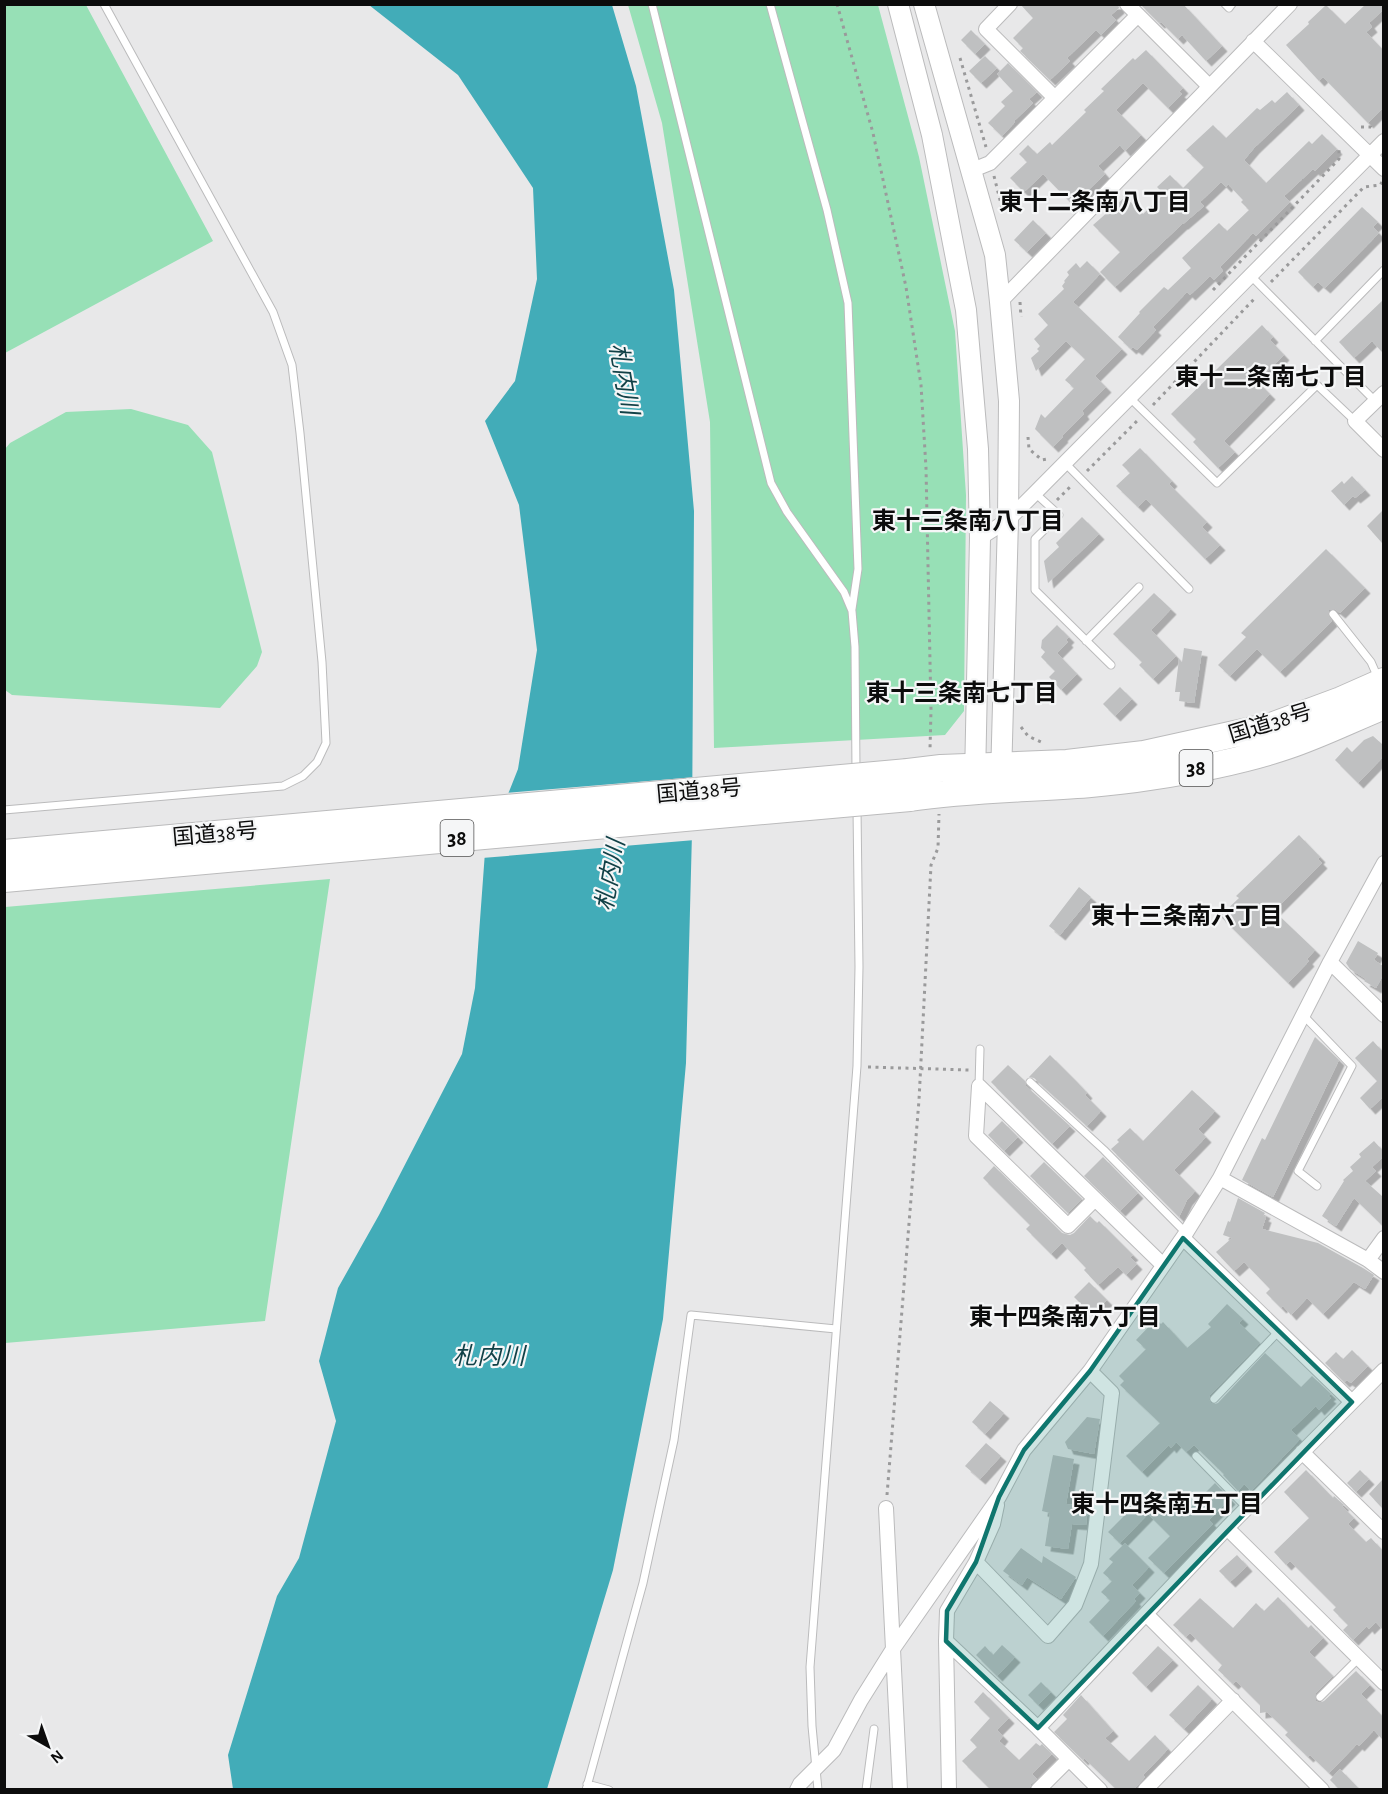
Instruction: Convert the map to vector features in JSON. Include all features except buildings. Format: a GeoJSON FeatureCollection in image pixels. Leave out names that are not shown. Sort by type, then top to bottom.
{"type":"FeatureCollection","features":[{"type":"Feature","properties":{"kind":"highway","name":"国道38号"},"geometry":{"type":"LineString","coordinates":[[4,854],[941,768],[975,778],[1001,778],[1067,763],[1144,754],[1208,741],[1271,726],[1341,700],[1382,690]]}},
{"type":"Feature","properties":{"kind":"highway","name":"国道38号"},"geometry":{"type":"LineString","coordinates":[[4,879],[910,798],[975,778]]}},
{"type":"Feature","properties":{"kind":"street"},"geometry":{"type":"LineString","coordinates":[[898,4],[932,135],[966,310],[978,449],[980,538],[975,778]]}},
{"type":"Feature","properties":{"kind":"street"},"geometry":{"type":"LineString","coordinates":[[924,4],[995,255],[1000,302],[1009,402],[1001,778]]}},
{"type":"Feature","properties":{"kind":"street"},"geometry":{"type":"LineString","coordinates":[[1010,4],[986,29],[1055,98]]}},
{"type":"Feature","properties":{"kind":"street"},"geometry":{"type":"LineString","coordinates":[[1127,4],[1209,86]]}},
{"type":"Feature","properties":{"kind":"street"},"geometry":{"type":"LineString","coordinates":[[1000,302],[1290,4]]}},
{"type":"Feature","properties":{"kind":"street"},"geometry":{"type":"LineString","coordinates":[[970,171],[990,163],[1138,15]]}},
{"type":"Feature","properties":{"kind":"street"},"geometry":{"type":"LineString","coordinates":[[1253,41],[1383,169]]}},
{"type":"Feature","properties":{"kind":"street"},"geometry":{"type":"LineString","coordinates":[[980,538],[1008,520],[1131,398],[1370,155],[1380,137]]}},
{"type":"Feature","properties":{"kind":"street"},"geometry":{"type":"LineString","coordinates":[[1379,397],[1355,422],[1383,450]]}},
{"type":"Feature","properties":{"kind":"street"},"geometry":{"type":"LineString","coordinates":[[797,1790],[800,1784],[834,1750],[861,1700],[893,1649],[999,1497],[1024,1450],[1090,1371],[1184,1235],[1220,1178],[1383,863]]}},
{"type":"Feature","properties":{"kind":"street"},"geometry":{"type":"LineString","coordinates":[[1330,962],[1383,1015]]}},
{"type":"Feature","properties":{"kind":"street"},"geometry":{"type":"LineString","coordinates":[[979,1086],[976,1136],[1068,1226],[1095,1199]]}},
{"type":"Feature","properties":{"kind":"street"},"geometry":{"type":"LineString","coordinates":[[979,1086],[1163,1266]]}},
{"type":"Feature","properties":{"kind":"street"},"geometry":{"type":"LineString","coordinates":[[1220,1178],[1368,1260],[1383,1272]]}},
{"type":"Feature","properties":{"kind":"street"},"geometry":{"type":"LineString","coordinates":[[1184,1235],[1352,1402]]}},
{"type":"Feature","properties":{"kind":"street"},"geometry":{"type":"LineString","coordinates":[[1368,1260],[1383,1238]]}},
{"type":"Feature","properties":{"kind":"street"},"geometry":{"type":"LineString","coordinates":[[1038,1728],[1227,1528],[1383,1370]]}},
{"type":"Feature","properties":{"kind":"street"},"geometry":{"type":"LineString","coordinates":[[976,1562],[1048,1636],[1075,1605],[1091,1564],[1112,1393],[1090,1371]]}},
{"type":"Feature","properties":{"kind":"street"},"geometry":{"type":"LineString","coordinates":[[1302,1452],[1383,1532]]}},
{"type":"Feature","properties":{"kind":"street"},"geometry":{"type":"LineString","coordinates":[[949,1790],[947,1611],[976,1562],[993,1524],[999,1497]]}},
{"type":"Feature","properties":{"kind":"street"},"geometry":{"type":"LineString","coordinates":[[886,1508],[900,1790]]}},
{"type":"Feature","properties":{"kind":"street"},"geometry":{"type":"LineString","coordinates":[[1227,1528],[1383,1683]]}},
{"type":"Feature","properties":{"kind":"street"},"geometry":{"type":"LineString","coordinates":[[1146,1614],[1322,1790]]}},
{"type":"Feature","properties":{"kind":"street"},"geometry":{"type":"LineString","coordinates":[[946,1641],[1100,1790]]}},
{"type":"Feature","properties":{"kind":"street"},"geometry":{"type":"LineString","coordinates":[[1145,1790],[1233,1700]]}},
{"type":"Feature","properties":{"kind":"street"},"geometry":{"type":"LineString","coordinates":[[1038,1790],[1069,1759]]}},
{"type":"Feature","properties":{"kind":"lane"},"geometry":{"type":"LineString","coordinates":[[4,810],[284,786],[303,776],[317,762],[326,742],[322,662],[292,365],[273,312],[104,4]]}},
{"type":"Feature","properties":{"kind":"lane"},"geometry":{"type":"LineString","coordinates":[[652,4],[771,483],[787,512],[844,592],[852,611]]}},
{"type":"Feature","properties":{"kind":"lane"},"geometry":{"type":"LineString","coordinates":[[770,4],[827,210],[848,303],[858,569],[852,611],[855,647],[856,779]]}},
{"type":"Feature","properties":{"kind":"lane"},"geometry":{"type":"LineString","coordinates":[[1225,4],[1229,8],[1232,4]]}},
{"type":"Feature","properties":{"kind":"lane"},"geometry":{"type":"LineString","coordinates":[[1315,341],[1383,270]]}},
{"type":"Feature","properties":{"kind":"lane"},"geometry":{"type":"LineString","coordinates":[[1251,276],[1315,341],[1379,397]]}},
{"type":"Feature","properties":{"kind":"lane"},"geometry":{"type":"LineString","coordinates":[[1131,398],[1218,483],[1317,385],[1355,422]]}},
{"type":"Feature","properties":{"kind":"lane"},"geometry":{"type":"LineString","coordinates":[[1065,463],[1189,589]]}},
{"type":"Feature","properties":{"kind":"lane"},"geometry":{"type":"LineString","coordinates":[[1035,493],[1059,515],[1035,539],[1035,590],[1111,665]]}},
{"type":"Feature","properties":{"kind":"lane"},"geometry":{"type":"LineString","coordinates":[[1086,641],[1139,587]]}},
{"type":"Feature","properties":{"kind":"lane"},"geometry":{"type":"LineString","coordinates":[[1333,614],[1371,662],[1382,690]]}},
{"type":"Feature","properties":{"kind":"lane"},"geometry":{"type":"LineString","coordinates":[[818,1790],[812,1726],[810,1667],[857,1066],[859,967],[856,791]]}},
{"type":"Feature","properties":{"kind":"lane"},"geometry":{"type":"LineString","coordinates":[[1303,1015],[1352,1066],[1298,1171],[1317,1186]]}},
{"type":"Feature","properties":{"kind":"lane"},"geometry":{"type":"LineString","coordinates":[[979,1086],[980,1049]]}},
{"type":"Feature","properties":{"kind":"lane"},"geometry":{"type":"LineString","coordinates":[[1030,1082],[1104,1150],[1184,1235]]}},
{"type":"Feature","properties":{"kind":"lane"},"geometry":{"type":"LineString","coordinates":[[609,1790],[587,1787],[643,1583],[674,1440],[691,1316],[836,1329]]}},
{"type":"Feature","properties":{"kind":"lane"},"geometry":{"type":"LineString","coordinates":[[1214,1399],[1279,1331]]}},
{"type":"Feature","properties":{"kind":"lane"},"geometry":{"type":"LineString","coordinates":[[1196,1456],[1247,1508]]}},
{"type":"Feature","properties":{"kind":"lane"},"geometry":{"type":"LineString","coordinates":[[1320,1697],[1359,1658]]}},
{"type":"Feature","properties":{"kind":"lane"},"geometry":{"type":"LineString","coordinates":[[866,1790],[874,1729]]}},
{"type":"Feature","properties":{"kind":"path"},"geometry":{"type":"LineString","coordinates":[[837,4],[873,133],[906,287],[921,385],[926,468],[930,752]]}},
{"type":"Feature","properties":{"kind":"path"},"geometry":{"type":"LineString","coordinates":[[957,50],[1004,215]]}},
{"type":"Feature","properties":{"kind":"path"},"geometry":{"type":"LineString","coordinates":[[1207,296],[1339,159],[1339,145],[1348,136],[1358,127],[1371,127],[1380,137]]}},
{"type":"Feature","properties":{"kind":"path"},"geometry":{"type":"LineString","coordinates":[[1051,506],[1145,413],[1364,187],[1380,184],[1383,181]]}},
{"type":"Feature","properties":{"kind":"path"},"geometry":{"type":"LineString","coordinates":[[1019,283],[1021,319]]}},
{"type":"Feature","properties":{"kind":"path"},"geometry":{"type":"LineString","coordinates":[[1028,437],[1029,449],[1042,460],[1051,459]]}},
{"type":"Feature","properties":{"kind":"path"},"geometry":{"type":"LineString","coordinates":[[1018,724],[1028,736],[1043,743]]}},
{"type":"Feature","properties":{"kind":"path"},"geometry":{"type":"LineString","coordinates":[[886,1508],[921,1069],[931,865],[938,849],[939,814]]}},
{"type":"Feature","properties":{"kind":"path"},"geometry":{"type":"LineString","coordinates":[[857,1066],[980,1071]]}},
{"type":"Feature","properties":{"kind":"highlighted area"},"geometry":{"type":"Polygon","coordinates":[[[1183,1238],[1352,1402],[1038,1728],[946,1641],[947,1611],[976,1562],[999,1497],[1024,1450],[1090,1371],[1183,1238]]]}},
{"type":"Feature","properties":{"kind":"green space"},"geometry":{"type":"Polygon","coordinates":[[[5,4],[86,5],[213,241],[5,353],[5,4]]]}},
{"type":"Feature","properties":{"kind":"green space"},"geometry":{"type":"Polygon","coordinates":[[[628,5],[878,5],[919,157],[955,331],[966,495],[964,711],[945,735],[714,748],[710,422],[662,123],[628,5]]]}},
{"type":"Feature","properties":{"kind":"green space"},"geometry":{"type":"Polygon","coordinates":[[[131,409],[188,425],[212,452],[262,652],[257,666],[220,708],[12,695],[5,690],[5,449],[10,443],[66,412],[131,409]]]}},
{"type":"Feature","properties":{"kind":"green space"},"geometry":{"type":"Polygon","coordinates":[[[330,879],[265,1321],[5,1343],[5,907],[330,879]]]}},
{"type":"Feature","properties":{"kind":"water","name":"札内川"},"geometry":{"type":"Polygon","coordinates":[[[369,5],[612,5],[636,86],[674,290],[694,511],[692,833],[686,1063],[663,1319],[613,1570],[547,1789],[233,1789],[228,1755],[277,1596],[299,1558],[336,1421],[319,1361],[338,1288],[379,1215],[462,1054],[475,988],[485,852],[518,769],[537,650],[519,505],[485,421],[515,381],[537,279],[533,188],[458,75],[369,5]]]}},
{"type":"Feature","properties":{"kind":"pier"},"geometry":{"type":"Polygon","coordinates":[[[696,777],[695,840],[482,858],[505,793],[696,777]]]}},
{"type":"Feature","properties":{"kind":"district","name":"東十二条南八丁目"},"geometry":{"type":"Point","coordinates":[1095,203]}},
{"type":"Feature","properties":{"kind":"district","name":"東十二条南七丁目"},"geometry":{"type":"Point","coordinates":[1271,378]}},
{"type":"Feature","properties":{"kind":"district","name":"東十三条南八丁目"},"geometry":{"type":"Point","coordinates":[968,522]}},
{"type":"Feature","properties":{"kind":"district","name":"東十三条南七丁目"},"geometry":{"type":"Point","coordinates":[962,694]}},
{"type":"Feature","properties":{"kind":"district","name":"東十三条南六丁目"},"geometry":{"type":"Point","coordinates":[1187,917]}},
{"type":"Feature","properties":{"kind":"district","name":"東十四条南六丁目"},"geometry":{"type":"Point","coordinates":[1065,1318]}},
{"type":"Feature","properties":{"kind":"district","name":"東十四条南五丁目"},"geometry":{"type":"Point","coordinates":[1167,1505]}}]}
